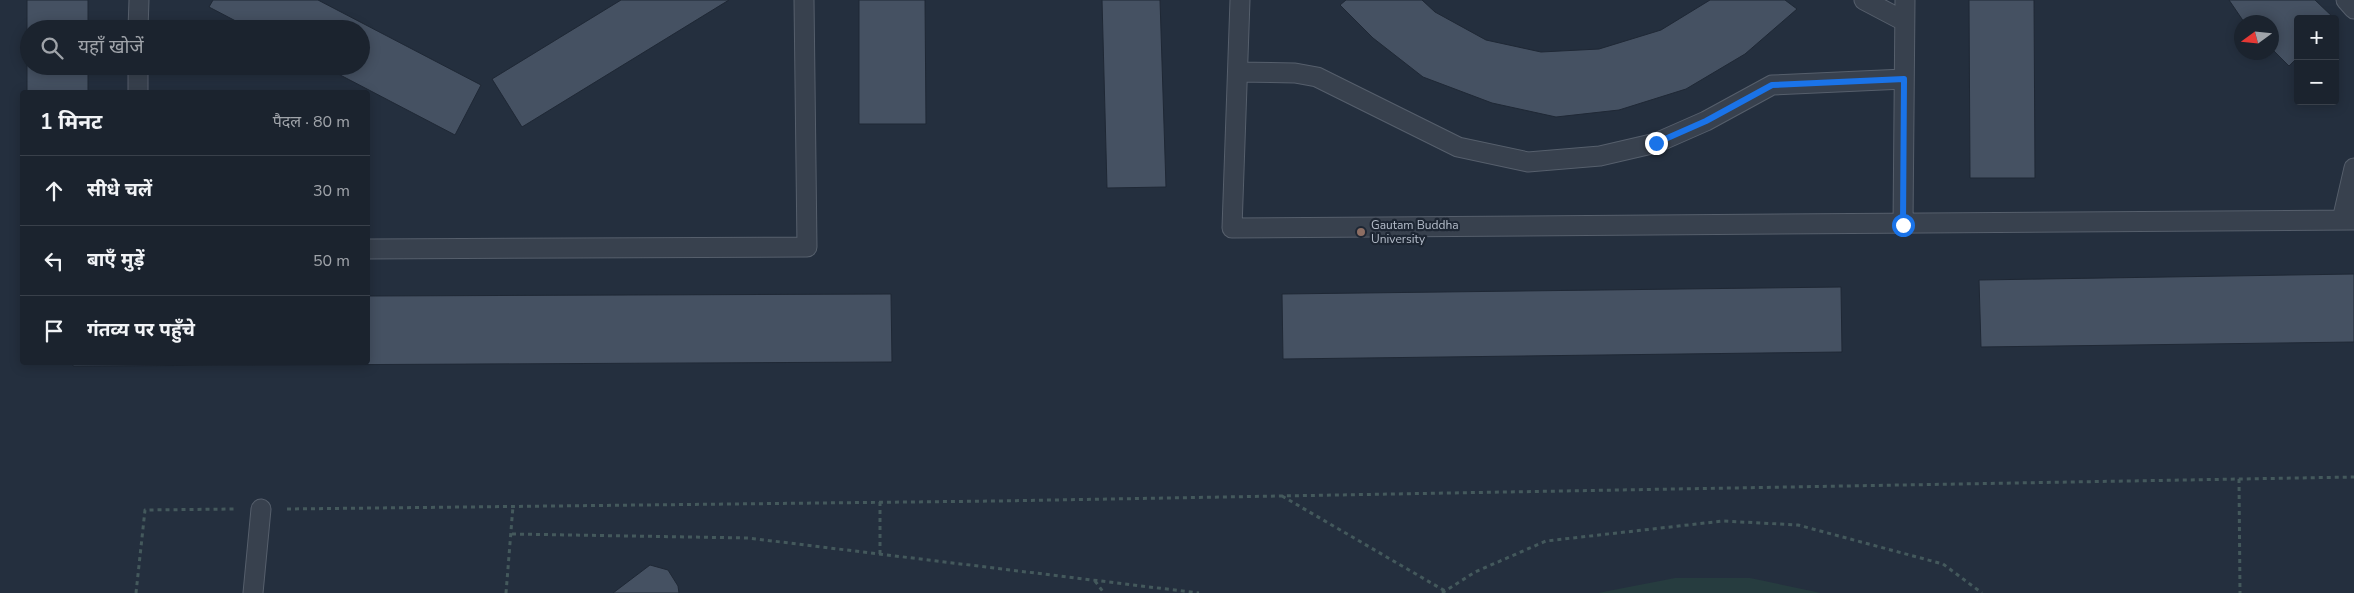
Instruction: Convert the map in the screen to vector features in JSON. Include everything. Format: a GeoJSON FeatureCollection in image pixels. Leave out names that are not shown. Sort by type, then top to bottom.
{"type":"FeatureCollection","features":[{"type":"Feature","properties":{"kind":"lane"},"geometry":{"type":"LineString","coordinates":[[138,20],[139,0]]}},
{"type":"Feature","properties":{"kind":"lane"},"geometry":{"type":"LineString","coordinates":[[370,249],[807,246],[804,0]]}},
{"type":"Feature","properties":{"kind":"lane"},"geometry":{"type":"LineString","coordinates":[[1240,0],[1232,228],[1903,225],[2348,220],[2354,168]]}},
{"type":"Feature","properties":{"kind":"lane"},"geometry":{"type":"LineString","coordinates":[[1864,0],[1904,21]]}},
{"type":"Feature","properties":{"kind":"lane"},"geometry":{"type":"LineString","coordinates":[[1903,225],[1904,0]]}},
{"type":"Feature","properties":{"kind":"lane"},"geometry":{"type":"LineString","coordinates":[[2346,0],[2354,9]]}},
{"type":"Feature","properties":{"kind":"lane"},"geometry":{"type":"LineString","coordinates":[[1238,72],[1295,73],[1317,77],[1458,147],[1528,162],[1600,156],[1656,143],[1706,121],[1772,85],[1904,79]]}},
{"type":"Feature","properties":{"kind":"lane"},"geometry":{"type":"LineString","coordinates":[[138,75],[138,90]]}},
{"type":"Feature","properties":{"kind":"lane"},"geometry":{"type":"LineString","coordinates":[[253,593],[261,509]]}},
{"type":"Feature","properties":{"kind":"path"},"geometry":{"type":"LineString","coordinates":[[136,593],[145,510],[1282,496],[2354,477]]}},
{"type":"Feature","properties":{"kind":"path"},"geometry":{"type":"LineString","coordinates":[[2239,479],[2240,593]]}},
{"type":"Feature","properties":{"kind":"path"},"geometry":{"type":"LineString","coordinates":[[1282,496],[1444,592],[1475,572],[1546,540],[1723,521],[1798,525],[1943,564],[1982,593]]}},
{"type":"Feature","properties":{"kind":"path"},"geometry":{"type":"LineString","coordinates":[[880,502],[880,554]]}},
{"type":"Feature","properties":{"kind":"path"},"geometry":{"type":"LineString","coordinates":[[506,593],[513,506]]}},
{"type":"Feature","properties":{"kind":"path"},"geometry":{"type":"LineString","coordinates":[[512,534],[748,538],[1199,593]]}},
{"type":"Feature","properties":{"kind":"path"},"geometry":{"type":"LineString","coordinates":[[1095,580],[1104,593]]}},
{"type":"Feature","properties":{"kind":"green space"},"geometry":{"type":"Polygon","coordinates":[[[1675,578],[1750,578],[1821,593],[1598,593],[1675,578]]]}},
{"type":"Feature","properties":{"kind":"building"},"geometry":{"type":"Polygon","coordinates":[[[27,0],[88,0],[88,20],[27,20],[27,0]]]}},
{"type":"Feature","properties":{"kind":"building"},"geometry":{"type":"Polygon","coordinates":[[[213,0],[318,0],[356,20],[234,20],[209,7],[213,0]]]}},
{"type":"Feature","properties":{"kind":"building"},"geometry":{"type":"Polygon","coordinates":[[[621,0],[729,0],[522,127],[492,79],[621,0]]]}},
{"type":"Feature","properties":{"kind":"building"},"geometry":{"type":"Polygon","coordinates":[[[859,0],[925,0],[926,124],[859,124],[859,0]]]}},
{"type":"Feature","properties":{"kind":"building"},"geometry":{"type":"Polygon","coordinates":[[[1102,0],[1160,0],[1166,187],[1107,188],[1102,0]]]}},
{"type":"Feature","properties":{"kind":"building"},"geometry":{"type":"Polygon","coordinates":[[[1346,0],[1422,0],[1435,12],[1486,40],[1541,52],[1599,49],[1661,30],[1710,0],[1785,0],[1797,9],[1745,54],[1686,89],[1619,110],[1556,117],[1492,103],[1423,77],[1373,38],[1340,5],[1346,0]]]}},
{"type":"Feature","properties":{"kind":"building"},"geometry":{"type":"Polygon","coordinates":[[[1969,0],[2034,0],[2035,178],[1970,178],[1969,0]]]}},
{"type":"Feature","properties":{"kind":"building"},"geometry":{"type":"Polygon","coordinates":[[[2229,0],[2315,0],[2331,15],[2294,15],[2294,61],[2289,66],[2279,56],[2279,15],[2239,15],[2229,0]]]}},
{"type":"Feature","properties":{"kind":"building"},"geometry":{"type":"Polygon","coordinates":[[[370,27],[481,85],[455,135],[340,75],[370,75],[370,27]]]}},
{"type":"Feature","properties":{"kind":"building"},"geometry":{"type":"Polygon","coordinates":[[[27,75],[88,75],[88,90],[27,90],[27,75]]]}},
{"type":"Feature","properties":{"kind":"building"},"geometry":{"type":"Polygon","coordinates":[[[2354,274],[2354,342],[1981,347],[1979,280],[2354,274]]]}},
{"type":"Feature","properties":{"kind":"building"},"geometry":{"type":"Polygon","coordinates":[[[1841,287],[1842,352],[1283,359],[1282,294],[1841,287]]]}},
{"type":"Feature","properties":{"kind":"building"},"geometry":{"type":"Polygon","coordinates":[[[891,294],[892,362],[370,365],[370,296],[891,294]]]}},
{"type":"Feature","properties":{"kind":"building"},"geometry":{"type":"Polygon","coordinates":[[[73,365],[278,365],[73,366],[73,365]]]}},
{"type":"Feature","properties":{"kind":"building"},"geometry":{"type":"Polygon","coordinates":[[[650,565],[668,570],[678,586],[679,593],[613,593],[650,565]]]}},
{"type":"Feature","properties":{"kind":"place","name":"Gautam Buddha University"},"geometry":{"type":"Point","coordinates":[1361,232]}},
{"type":"Feature","properties":{"kind":"route"},"geometry":{"type":"LineString","coordinates":[[1656,143],[1706,121],[1772,85],[1904,79],[1903,225]]}}]}
